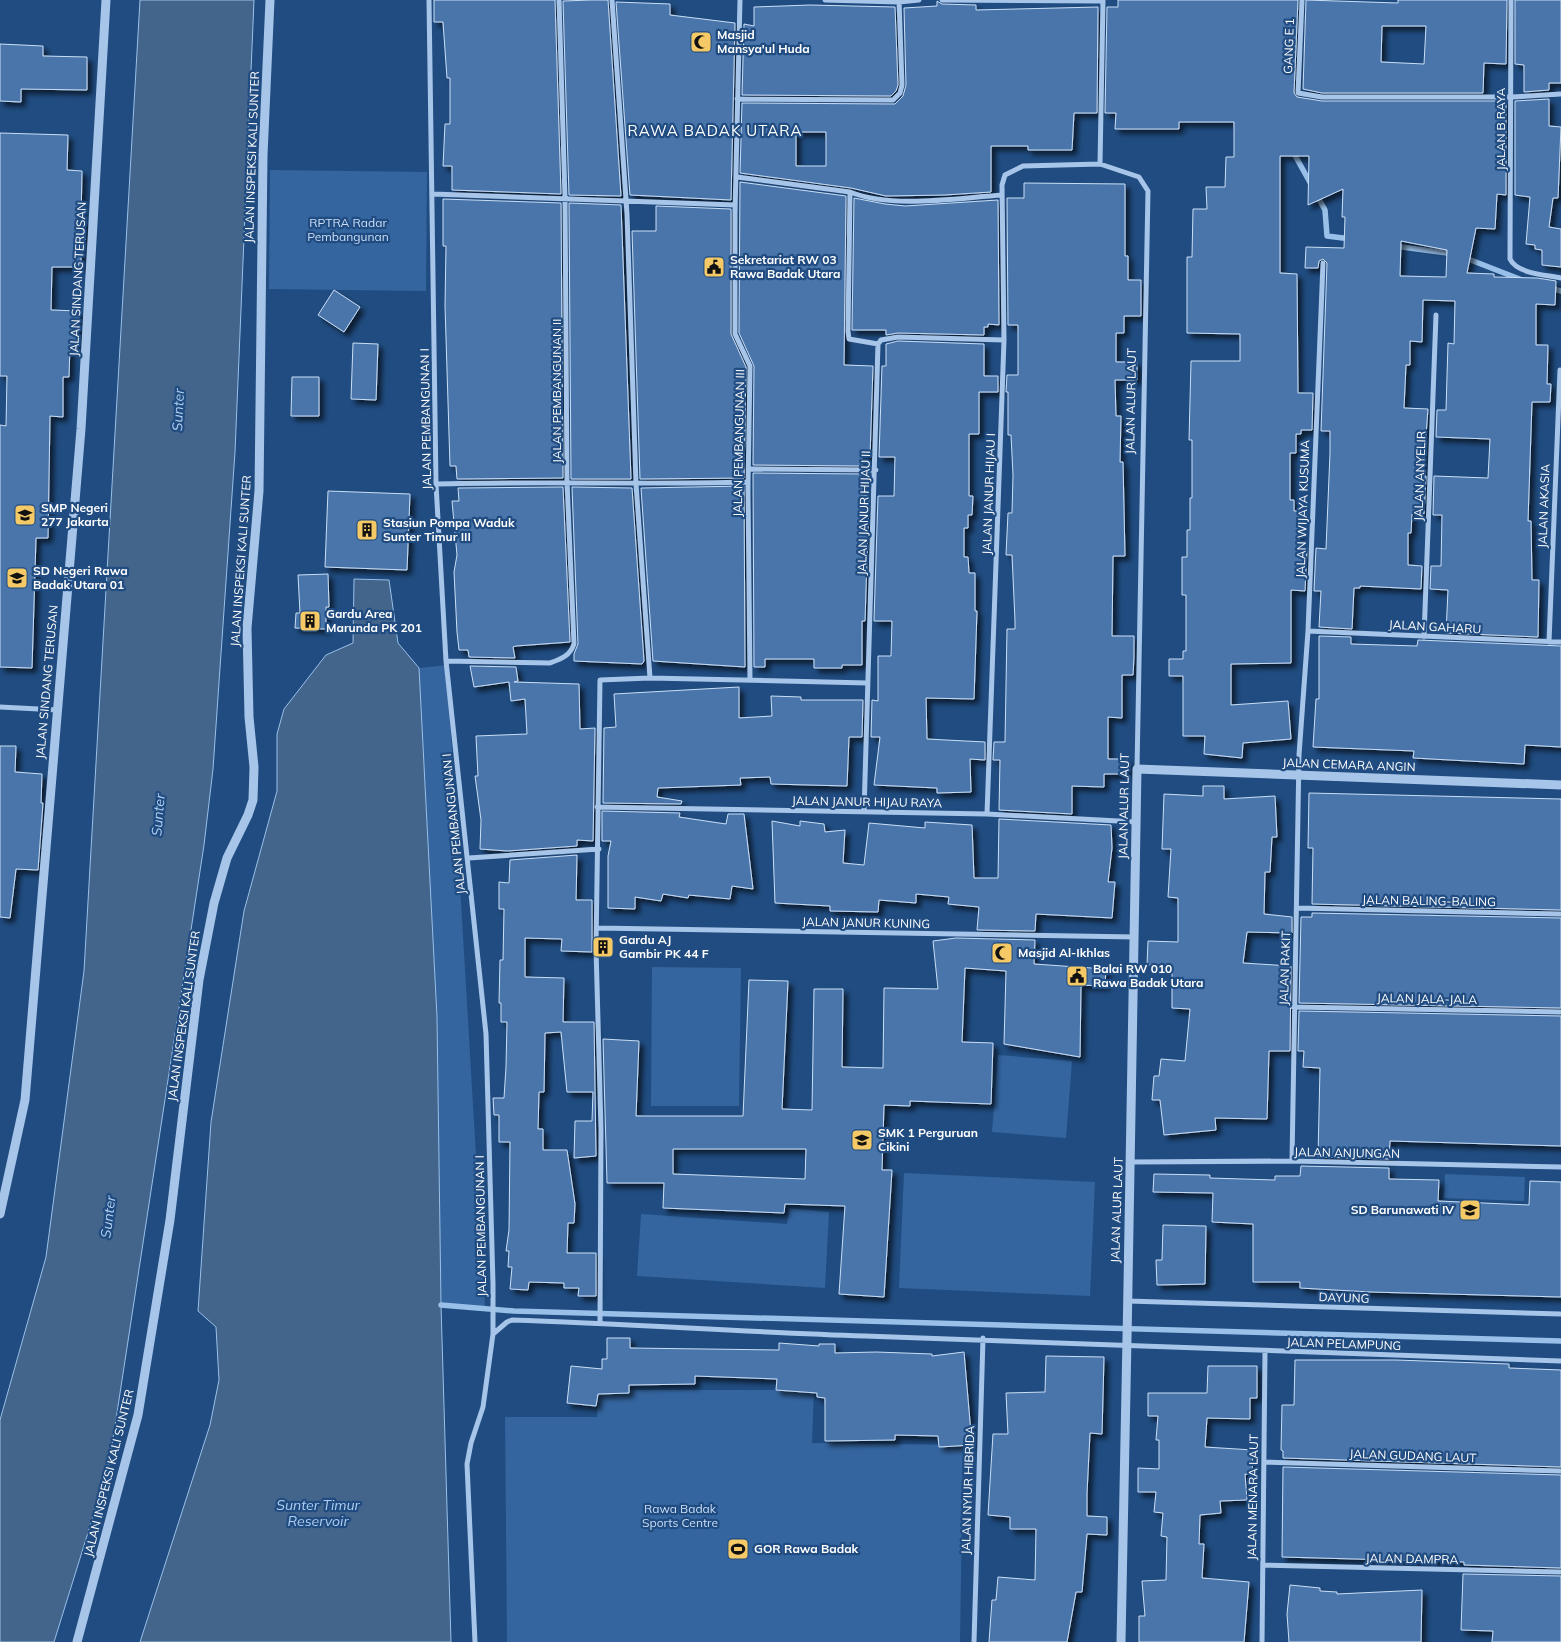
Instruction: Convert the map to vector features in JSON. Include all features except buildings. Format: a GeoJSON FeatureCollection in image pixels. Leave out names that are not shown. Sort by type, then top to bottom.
{"type":"FeatureCollection","features":[{"type":"Feature","properties":{"kind":"street","name":"JALAN SINDANG TERUSAN"},"geometry":{"type":"LineString","coordinates":[[0,1214],[25,1100],[81,429],[106,0]]}},
{"type":"Feature","properties":{"kind":"street","name":"JALAN INSPEKSI KALI SUNTER"},"geometry":{"type":"LineString","coordinates":[[77,1642],[101,1559],[138,1415],[170,1220],[199,980],[214,903],[227,858],[248,815],[253,800],[254,767],[249,717],[247,628],[259,491],[263,155],[270,0]]}},
{"type":"Feature","properties":{"kind":"street","name":"JALAN PEMBANGUNAN I"},"geometry":{"type":"LineString","coordinates":[[429,0],[436,484],[446,661],[469,858],[486,1034],[493,1334],[483,1407],[467,1464],[475,1642]]}},
{"type":"Feature","properties":{"kind":"street","name":"JALAN PEMBANGUNAN II"},"geometry":{"type":"LineString","coordinates":[[446,661],[550,663],[572,652],[574,644],[567,482],[565,198],[559,0]]}},
{"type":"Feature","properties":{"kind":"street"},"geometry":{"type":"LineString","coordinates":[[612,0],[626,203],[636,484],[650,678]]}},
{"type":"Feature","properties":{"kind":"street","name":"JALAN PEMBANGUNAN III"},"geometry":{"type":"LineString","coordinates":[[740,0],[735,205],[735,334],[750,366],[748,469],[750,680]]}},
{"type":"Feature","properties":{"kind":"street"},"geometry":{"type":"LineString","coordinates":[[825,0],[918,0]]}},
{"type":"Feature","properties":{"kind":"street"},"geometry":{"type":"LineString","coordinates":[[942,0],[1103,1],[1100,164]]}},
{"type":"Feature","properties":{"kind":"street","name":"GANG E 1"},"geometry":{"type":"LineString","coordinates":[[1302,0],[1298,93],[1322,97],[1512,97]]}},
{"type":"Feature","properties":{"kind":"street","name":"JALAN B RAYA"},"geometry":{"type":"LineString","coordinates":[[1511,0],[1510,259],[1512,263],[1524,270],[1561,278]]}},
{"type":"Feature","properties":{"kind":"street"},"geometry":{"type":"LineString","coordinates":[[737,99],[893,100],[900,93],[902,84],[899,1]]}},
{"type":"Feature","properties":{"kind":"street"},"geometry":{"type":"LineString","coordinates":[[1512,97],[1561,94]]}},
{"type":"Feature","properties":{"kind":"street","name":"JALAN JANUR HIJAU I"},"geometry":{"type":"LineString","coordinates":[[987,814],[1004,340],[1002,195],[1005,175],[1023,166],[1100,164]]}},
{"type":"Feature","properties":{"kind":"street","name":"JALAN ALUR LAUT"},"geometry":{"type":"LineString","coordinates":[[1100,164],[1139,178],[1148,191],[1134,937],[1132,1162],[1126,1345],[1121,1642]]}},
{"type":"Feature","properties":{"kind":"street"},"geometry":{"type":"LineString","coordinates":[[737,178],[850,192],[862,197],[894,200],[1002,195]]}},
{"type":"Feature","properties":{"kind":"street"},"geometry":{"type":"LineString","coordinates":[[850,192],[848,331],[850,339],[878,344],[881,340],[898,336],[1004,340]]}},
{"type":"Feature","properties":{"kind":"street"},"geometry":{"type":"LineString","coordinates":[[433,194],[565,198],[626,203],[735,205]]}},
{"type":"Feature","properties":{"kind":"street","name":"JALAN WIJAYA KUSUMA"},"geometry":{"type":"LineString","coordinates":[[1298,776],[1308,631],[1323,264]]}},
{"type":"Feature","properties":{"kind":"street","name":"JALAN ANYELIR"},"geometry":{"type":"LineString","coordinates":[[1424,636],[1436,315]]}},
{"type":"Feature","properties":{"kind":"street","name":"JALAN JANUR HIJAU II"},"geometry":{"type":"LineString","coordinates":[[864,812],[876,470],[878,344]]}},
{"type":"Feature","properties":{"kind":"street","name":"JALAN AKASIA"},"geometry":{"type":"LineString","coordinates":[[1549,642],[1560,370]]}},
{"type":"Feature","properties":{"kind":"street"},"geometry":{"type":"LineString","coordinates":[[748,469],[876,470]]}},
{"type":"Feature","properties":{"kind":"street"},"geometry":{"type":"LineString","coordinates":[[436,484],[748,482]]}},
{"type":"Feature","properties":{"kind":"street","name":"JALAN GAHARU"},"geometry":{"type":"LineString","coordinates":[[1308,631],[1561,642]]}},
{"type":"Feature","properties":{"kind":"street"},"geometry":{"type":"LineString","coordinates":[[600,1322],[597,928],[599,849],[597,807],[600,680],[650,678],[868,683]]}},
{"type":"Feature","properties":{"kind":"street"},"geometry":{"type":"LineString","coordinates":[[0,707],[58,710]]}},
{"type":"Feature","properties":{"kind":"street","name":"JALAN CEMARA ANGIN"},"geometry":{"type":"LineString","coordinates":[[1137,769],[1561,785]]}},
{"type":"Feature","properties":{"kind":"street","name":"JALAN RAKIT"},"geometry":{"type":"LineString","coordinates":[[1292,1161],[1298,776]]}},
{"type":"Feature","properties":{"kind":"street","name":"JALAN JANUR HIJAU RAYA"},"geometry":{"type":"LineString","coordinates":[[597,807],[987,814],[1136,822]]}},
{"type":"Feature","properties":{"kind":"street"},"geometry":{"type":"LineString","coordinates":[[469,858],[599,849]]}},
{"type":"Feature","properties":{"kind":"street","name":"JALAN BALING-BALING"},"geometry":{"type":"LineString","coordinates":[[1297,908],[1561,914]]}},
{"type":"Feature","properties":{"kind":"street","name":"JALAN JANUR KUNING"},"geometry":{"type":"LineString","coordinates":[[597,928],[1134,937]]}},
{"type":"Feature","properties":{"kind":"street","name":"JALAN JALA-JALA"},"geometry":{"type":"LineString","coordinates":[[1293,1007],[1561,1012]]}},
{"type":"Feature","properties":{"kind":"street","name":"JALAN ANJUNGAN"},"geometry":{"type":"LineString","coordinates":[[1132,1162],[1292,1161],[1561,1168]]}},
{"type":"Feature","properties":{"kind":"street","name":"DAYUNG"},"geometry":{"type":"LineString","coordinates":[[1127,1303],[1561,1314]]}},
{"type":"Feature","properties":{"kind":"street","name":"JALAN PELAMPUNG"},"geometry":{"type":"LineString","coordinates":[[493,1334],[512,1320],[600,1322],[854,1335],[983,1338],[1265,1352],[1561,1361]]}},
{"type":"Feature","properties":{"kind":"street","name":"JALAN NYIUR HIBRIDA"},"geometry":{"type":"LineString","coordinates":[[974,1642],[983,1338]]}},
{"type":"Feature","properties":{"kind":"street","name":"JALAN MENARA LAUT"},"geometry":{"type":"LineString","coordinates":[[1262,1642],[1265,1352]]}},
{"type":"Feature","properties":{"kind":"street","name":"JALAN GUDANG LAUT"},"geometry":{"type":"LineString","coordinates":[[1264,1462],[1561,1471]]}},
{"type":"Feature","properties":{"kind":"street","name":"JALAN DAMPRA"},"geometry":{"type":"LineString","coordinates":[[1263,1565],[1561,1572]]}},
{"type":"Feature","properties":{"kind":"green space","name":"RPTRA Radar Pembangunan"},"geometry":{"type":"Polygon","coordinates":[[[270,170],[427,172],[426,291],[269,289],[270,170]]]}},
{"type":"Feature","properties":{"kind":"green space"},"geometry":{"type":"Polygon","coordinates":[[[447,665],[485,1308],[441,1305],[437,1017],[419,668],[447,665]]]}},
{"type":"Feature","properties":{"kind":"green space"},"geometry":{"type":"Polygon","coordinates":[[[652,967],[741,968],[739,1106],[651,1106],[652,967]]]}},
{"type":"Feature","properties":{"kind":"green space"},"geometry":{"type":"Polygon","coordinates":[[[998,1055],[1072,1061],[1066,1138],[992,1132],[998,1055]]]}},
{"type":"Feature","properties":{"kind":"green space"},"geometry":{"type":"Polygon","coordinates":[[[904,1173],[1095,1182],[1090,1296],[899,1288],[904,1173]]]}},
{"type":"Feature","properties":{"kind":"green space"},"geometry":{"type":"Polygon","coordinates":[[[1445,1174],[1525,1177],[1524,1201],[1444,1198],[1445,1174]]]}},
{"type":"Feature","properties":{"kind":"green space"},"geometry":{"type":"Polygon","coordinates":[[[789,1208],[829,1212],[825,1288],[637,1276],[641,1214],[787,1224],[789,1208]]]}},
{"type":"Feature","properties":{"kind":"green space","name":"Rawa Badak Sports Centre"},"geometry":{"type":"Polygon","coordinates":[[[598,1390],[814,1390],[812,1443],[963,1445],[960,1642],[507,1642],[505,1417],[597,1417],[598,1390]]]}},
{"type":"Feature","properties":{"kind":"water","name":"Sunter"},"geometry":{"type":"Polygon","coordinates":[[[140,0],[254,0],[235,452],[213,769],[204,845],[109,1465],[54,1642],[0,1642],[0,1420],[46,1257],[84,971],[140,0]]]}},
{"type":"Feature","properties":{"kind":"water","name":"Sunter Timur Reservoir"},"geometry":{"type":"Polygon","coordinates":[[[354,579],[389,580],[398,643],[419,668],[437,1017],[441,1305],[451,1642],[140,1642],[210,1425],[219,1380],[216,1327],[198,1311],[211,1122],[244,911],[277,791],[277,734],[284,709],[326,655],[353,643],[354,579]]]}},
{"type":"Feature","properties":{"kind":"waterway"},"geometry":{"type":"LineString","coordinates":[[1292,150],[1312,186]]}},
{"type":"Feature","properties":{"kind":"waterway"},"geometry":{"type":"LineString","coordinates":[[1316,194],[1325,210],[1327,236],[1351,239]]}},
{"type":"Feature","properties":{"kind":"waterway"},"geometry":{"type":"LineString","coordinates":[[1394,246],[1455,254]]}},
{"type":"Feature","properties":{"kind":"waterway"},"geometry":{"type":"LineString","coordinates":[[1463,257],[1522,280]]}},
{"type":"Feature","properties":{"kind":"waterway"},"geometry":{"type":"LineString","coordinates":[[1550,288],[1561,291]]}},
{"type":"Feature","properties":{"kind":"waterway"},"geometry":{"type":"LineString","coordinates":[[441,1305],[514,1311],[1561,1341]]}},
{"type":"Feature","properties":{"kind":"place","name":"Masjid Mansya'ul Huda"},"geometry":{"type":"Point","coordinates":[701,42]}},
{"type":"Feature","properties":{"kind":"place","name":"Sekretariat RW 03 Rawa Badak Utara"},"geometry":{"type":"Point","coordinates":[714,267]}},
{"type":"Feature","properties":{"kind":"place","name":"SMP Negeri 277 Jakarta"},"geometry":{"type":"Point","coordinates":[25,515]}},
{"type":"Feature","properties":{"kind":"place","name":"Stasiun Pompa Waduk Sunter Timur III"},"geometry":{"type":"Point","coordinates":[367,530]}},
{"type":"Feature","properties":{"kind":"place","name":"SD Negeri Rawa Badak Utara 01"},"geometry":{"type":"Point","coordinates":[17,578]}},
{"type":"Feature","properties":{"kind":"place","name":"Gardu Area Marunda PK 201"},"geometry":{"type":"Point","coordinates":[310,621]}},
{"type":"Feature","properties":{"kind":"place","name":"Gardu AJ Gambir PK 44 F"},"geometry":{"type":"Point","coordinates":[603,947]}},
{"type":"Feature","properties":{"kind":"place","name":"Masjid Al-Ikhlas"},"geometry":{"type":"Point","coordinates":[1002,953]}},
{"type":"Feature","properties":{"kind":"place","name":"Balai RW 010 Rawa Badak Utara"},"geometry":{"type":"Point","coordinates":[1077,976]}},
{"type":"Feature","properties":{"kind":"place","name":"SMK 1 Perguruan Cikini"},"geometry":{"type":"Point","coordinates":[862,1140]}},
{"type":"Feature","properties":{"kind":"place","name":"SD Barunawati IV"},"geometry":{"type":"Point","coordinates":[1470,1210]}},
{"type":"Feature","properties":{"kind":"place","name":"GOR Rawa Badak"},"geometry":{"type":"Point","coordinates":[738,1549]}},
{"type":"Feature","properties":{"kind":"district","name":"RAWA BADAK UTARA"},"geometry":{"type":"Point","coordinates":[715,131]}}]}
